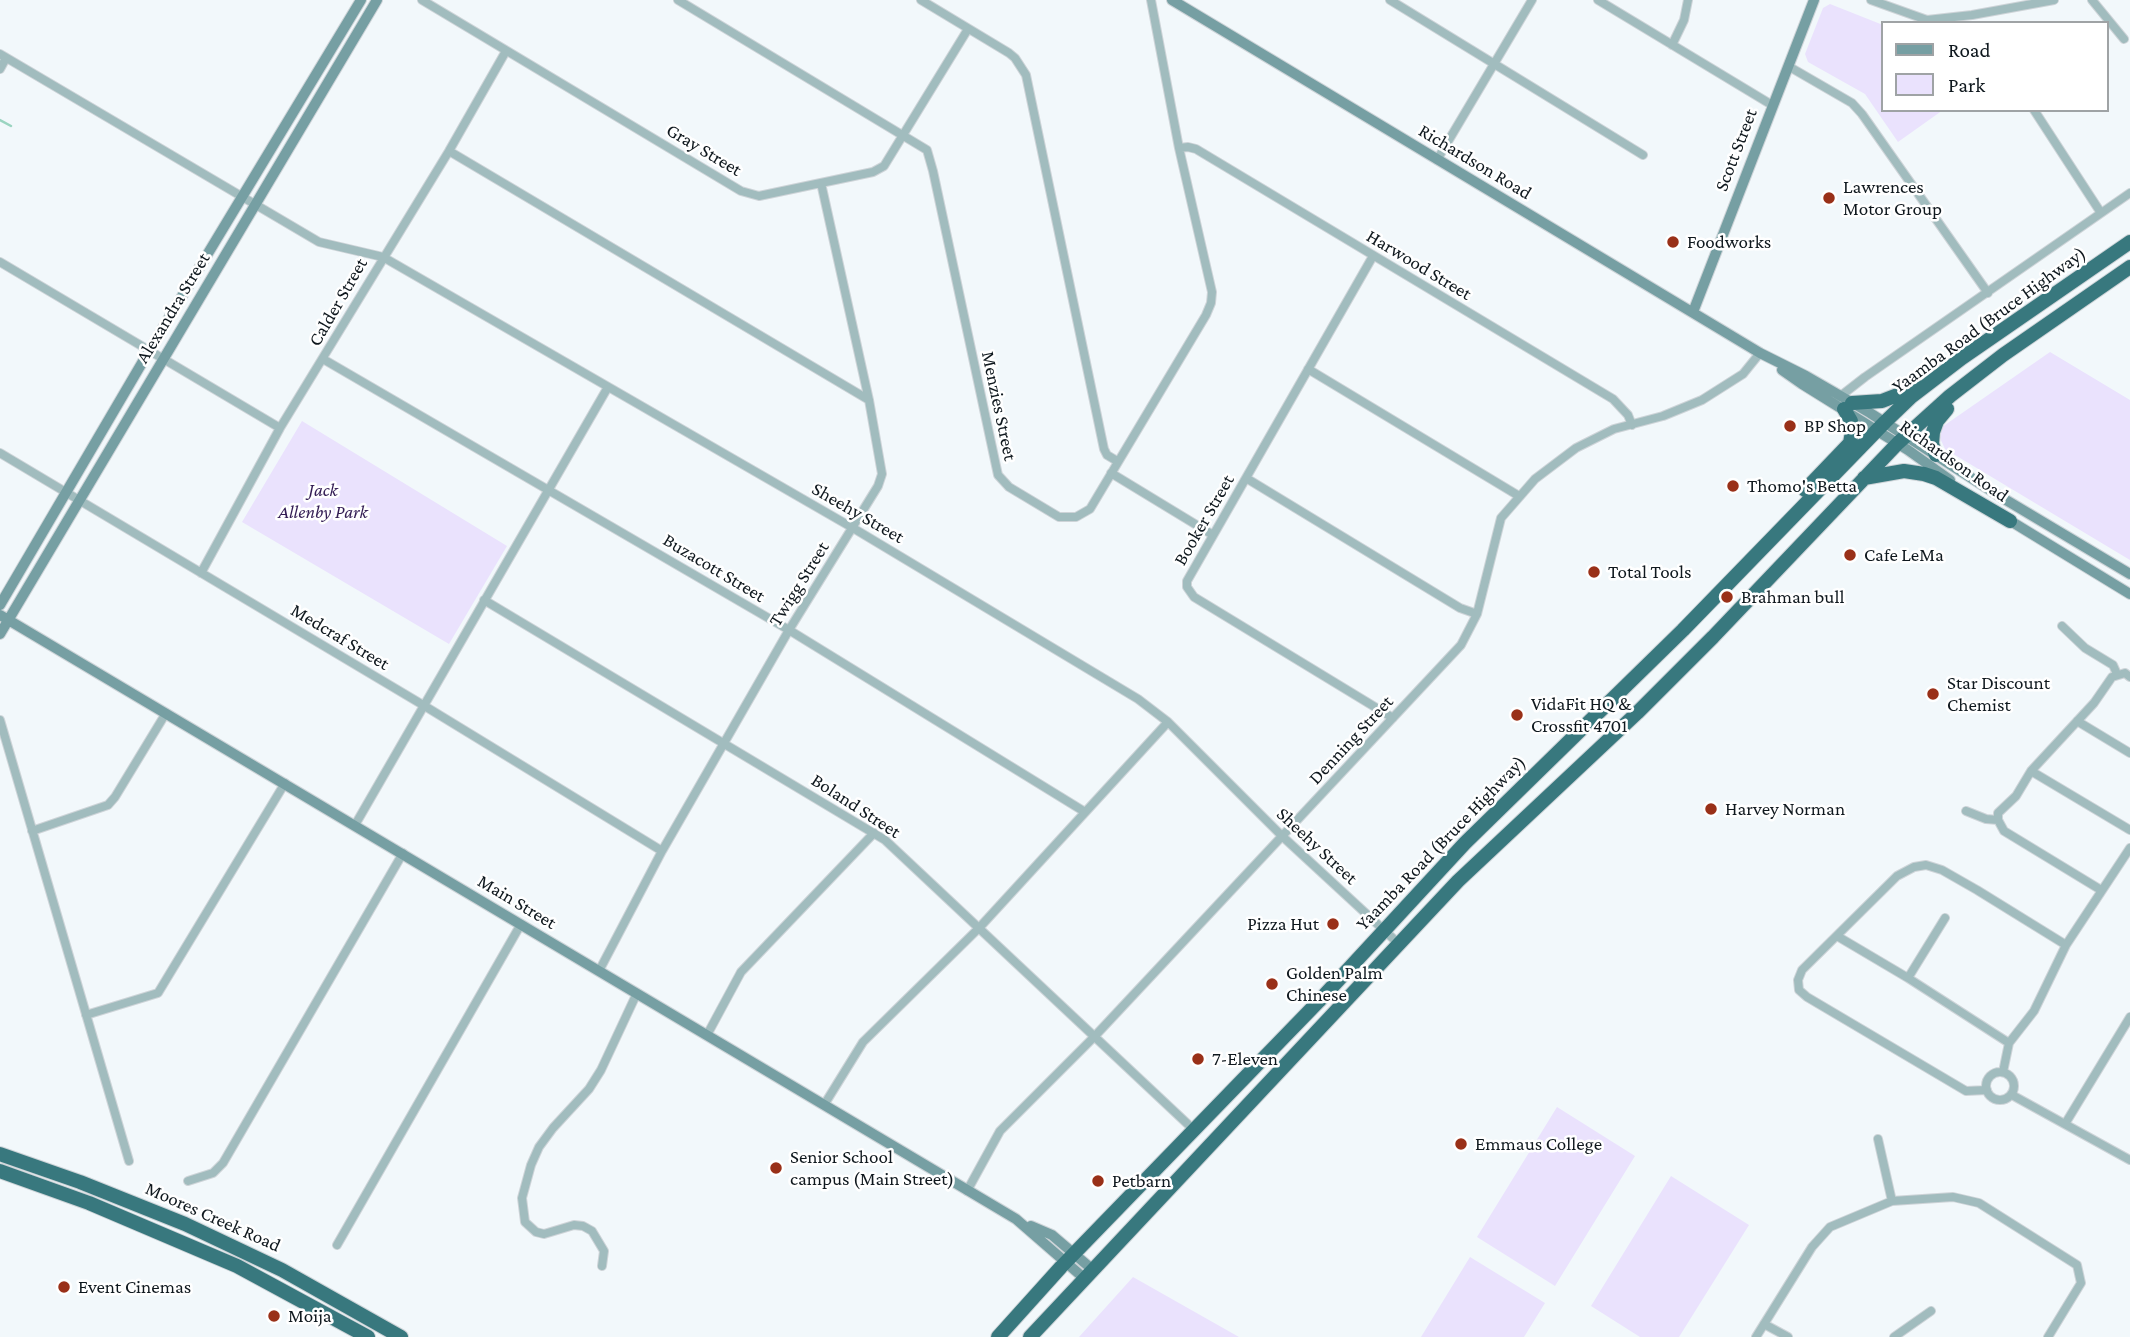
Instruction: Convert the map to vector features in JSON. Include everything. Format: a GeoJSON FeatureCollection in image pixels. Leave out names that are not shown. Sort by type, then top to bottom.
{"type":"FeatureCollection","features":[{"type":"Feature","properties":{"kind":"highway","name":"Yaamba Road (Bruce Highway)"},"geometry":{"type":"LineString","coordinates":[[998,1337],[1070,1258],[1319,1001],[1465,843],[1675,638],[1881,426],[1933,380],[2130,242]]}},
{"type":"Feature","properties":{"kind":"highway","name":"Yaamba Road (Bruce Highway)"},"geometry":{"type":"LineString","coordinates":[[1030,1337],[1458,881],[1627,723],[1902,440],[1950,396],[2003,355],[2130,267]]}},
{"type":"Feature","properties":{"kind":"highway"},"geometry":{"type":"LineString","coordinates":[[1936,455],[1932,444],[1933,432],[1941,414],[1988,376],[2003,355]]}},
{"type":"Feature","properties":{"kind":"highway"},"geometry":{"type":"LineString","coordinates":[[1788,520],[1788,513],[1800,497],[1850,443],[1851,421],[1843,403],[1869,403],[1891,398],[1933,380]]}},
{"type":"Feature","properties":{"kind":"highway"},"geometry":{"type":"LineString","coordinates":[[1864,478],[1903,471],[1924,474],[1936,478],[2010,521]]}},
{"type":"Feature","properties":{"kind":"highway","name":"Moores Creek Road"},"geometry":{"type":"LineString","coordinates":[[0,1154],[80,1182],[185,1224],[282,1270],[401,1337]]}},
{"type":"Feature","properties":{"kind":"highway","name":"Moores Creek Road"},"geometry":{"type":"LineString","coordinates":[[0,1171],[89,1203],[224,1260],[285,1290],[368,1337]]}},
{"type":"Feature","properties":{"kind":"main road","name":"Alexandra Street"},"geometry":{"type":"LineString","coordinates":[[0,605],[149,351],[361,0]]}},
{"type":"Feature","properties":{"kind":"main road","name":"Alexandra Street"},"geometry":{"type":"LineString","coordinates":[[0,634],[4,618],[80,501],[377,0]]}},
{"type":"Feature","properties":{"kind":"main road","name":"Scott Street"},"geometry":{"type":"LineString","coordinates":[[1693,313],[1814,0]]}},
{"type":"Feature","properties":{"kind":"main road","name":"Richardson Road"},"geometry":{"type":"LineString","coordinates":[[1178,1],[1760,353],[1801,384],[1843,403],[1881,426],[2010,521],[2130,594]]}},
{"type":"Feature","properties":{"kind":"main road","name":"Richardson Road"},"geometry":{"type":"LineString","coordinates":[[1902,440],[1936,455],[2130,573]]}},
{"type":"Feature","properties":{"kind":"main road","name":"Main Street"},"geometry":{"type":"LineString","coordinates":[[4,618],[1016,1219],[1089,1275]]}},
{"type":"Feature","properties":{"kind":"street","name":"Gray Street"},"geometry":{"type":"LineString","coordinates":[[422,0],[750,194],[769,194],[880,169],[968,29]]}},
{"type":"Feature","properties":{"kind":"street","name":"Menzies Street"},"geometry":{"type":"LineString","coordinates":[[678,0],[927,150],[998,475],[1009,487],[1059,517],[1076,517],[1090,509],[1206,315],[1212,292],[1179,148],[1151,0]]}},
{"type":"Feature","properties":{"kind":"street"},"geometry":{"type":"LineString","coordinates":[[921,0],[1015,58],[1026,75],[1104,449],[1107,455],[1117,461]]}},
{"type":"Feature","properties":{"kind":"street"},"geometry":{"type":"LineString","coordinates":[[1390,0],[1643,155]]}},
{"type":"Feature","properties":{"kind":"street"},"geometry":{"type":"LineString","coordinates":[[1437,160],[1532,0]]}},
{"type":"Feature","properties":{"kind":"street"},"geometry":{"type":"LineString","coordinates":[[1598,0],[1772,105]]}},
{"type":"Feature","properties":{"kind":"street"},"geometry":{"type":"LineString","coordinates":[[1672,45],[1684,20],[1688,0]]}},
{"type":"Feature","properties":{"kind":"street"},"geometry":{"type":"LineString","coordinates":[[1871,0],[1927,20],[1974,19],[2054,0]]}},
{"type":"Feature","properties":{"kind":"street"},"geometry":{"type":"LineString","coordinates":[[2092,0],[2124,39]]}},
{"type":"Feature","properties":{"kind":"street","name":"Calder Street"},"geometry":{"type":"LineString","coordinates":[[201,573],[279,428],[449,151],[506,51]]}},
{"type":"Feature","properties":{"kind":"street","name":"Sheehy Street"},"geometry":{"type":"LineString","coordinates":[[3,56],[319,242],[383,257],[853,528],[1138,699],[1168,722],[1282,836],[1399,943]]}},
{"type":"Feature","properties":{"kind":"street"},"geometry":{"type":"LineString","coordinates":[[0,69],[3,56]]}},
{"type":"Feature","properties":{"kind":"street"},"geometry":{"type":"LineString","coordinates":[[1788,66],[1852,103],[1862,114],[1988,293]]}},
{"type":"Feature","properties":{"kind":"street"},"geometry":{"type":"LineString","coordinates":[[2035,112],[2101,213]]}},
{"type":"Feature","properties":{"kind":"street","name":"Harwood Street"},"geometry":{"type":"LineString","coordinates":[[1179,148],[1188,146],[1196,149],[1613,399],[1628,415],[1632,425]]}},
{"type":"Feature","properties":{"kind":"street"},"geometry":{"type":"LineString","coordinates":[[449,151],[869,400]]}},
{"type":"Feature","properties":{"kind":"street","name":"Twigg Street"},"geometry":{"type":"LineString","coordinates":[[599,971],[662,851],[789,630],[853,528],[882,474],[869,400],[821,183]]}},
{"type":"Feature","properties":{"kind":"street"},"geometry":{"type":"LineString","coordinates":[[1843,403],[1988,293],[2130,193]]}},
{"type":"Feature","properties":{"kind":"street","name":"Booker Street"},"geometry":{"type":"LineString","coordinates":[[1373,256],[1187,581],[1187,587],[1194,597],[1393,718]]}},
{"type":"Feature","properties":{"kind":"street"},"geometry":{"type":"LineString","coordinates":[[0,262],[279,428]]}},
{"type":"Feature","properties":{"kind":"street","name":"Denning Street"},"geometry":{"type":"LineString","coordinates":[[967,1191],[1000,1131],[1094,1037],[1461,645],[1477,614],[1501,518],[1519,496],[1547,468],[1576,448],[1614,429],[1664,416],[1703,400],[1743,374],[1760,353]]}},
{"type":"Feature","properties":{"kind":"street","name":"Buzacott Street"},"geometry":{"type":"LineString","coordinates":[[323,359],[789,630],[1085,812]]}},
{"type":"Feature","properties":{"kind":"street"},"geometry":{"type":"LineString","coordinates":[[1308,369],[1519,496]]}},
{"type":"Feature","properties":{"kind":"street"},"geometry":{"type":"LineString","coordinates":[[355,825],[608,387]]}},
{"type":"Feature","properties":{"kind":"street","name":"Medcraf Street"},"geometry":{"type":"LineString","coordinates":[[0,453],[662,851]]}},
{"type":"Feature","properties":{"kind":"street"},"geometry":{"type":"LineString","coordinates":[[1111,473],[1213,535]]}},
{"type":"Feature","properties":{"kind":"street"},"geometry":{"type":"LineString","coordinates":[[1246,478],[1460,608],[1477,614]]}},
{"type":"Feature","properties":{"kind":"street","name":"Boland Street"},"geometry":{"type":"LineString","coordinates":[[484,600],[885,840],[1194,1130]]}},
{"type":"Feature","properties":{"kind":"street"},"geometry":{"type":"LineString","coordinates":[[2062,626],[2085,648],[2113,665],[2117,674]]}},
{"type":"Feature","properties":{"kind":"street"},"geometry":{"type":"LineString","coordinates":[[2101,890],[2004,831],[1998,820],[2001,808],[2016,796],[2031,771],[2094,703],[2105,685],[2117,674],[2124,673],[2130,677]]}},
{"type":"Feature","properties":{"kind":"street"},"geometry":{"type":"LineString","coordinates":[[32,831],[108,805],[166,713]]}},
{"type":"Feature","properties":{"kind":"street"},"geometry":{"type":"LineString","coordinates":[[0,720],[129,1161]]}},
{"type":"Feature","properties":{"kind":"street"},"geometry":{"type":"LineString","coordinates":[[2077,721],[2130,753]]}},
{"type":"Feature","properties":{"kind":"street"},"geometry":{"type":"LineString","coordinates":[[824,1105],[863,1042],[979,928],[1168,722]]}},
{"type":"Feature","properties":{"kind":"street"},"geometry":{"type":"LineString","coordinates":[[2031,771],[2130,830]]}},
{"type":"Feature","properties":{"kind":"street"},"geometry":{"type":"LineString","coordinates":[[86,1015],[159,993],[285,783]]}},
{"type":"Feature","properties":{"kind":"street"},"geometry":{"type":"LineString","coordinates":[[1966,811],[1986,819],[1998,820]]}},
{"type":"Feature","properties":{"kind":"street"},"geometry":{"type":"LineString","coordinates":[[707,1035],[741,972],[874,834]]}},
{"type":"Feature","properties":{"kind":"street"},"geometry":{"type":"LineString","coordinates":[[2003,1072],[2009,1043],[2034,1011],[2066,945],[2130,848]]}},
{"type":"Feature","properties":{"kind":"street"},"geometry":{"type":"LineString","coordinates":[[188,1181],[213,1173],[223,1163],[403,853]]}},
{"type":"Feature","properties":{"kind":"street"},"geometry":{"type":"LineString","coordinates":[[1987,1090],[1966,1091],[1807,997],[1799,990],[1798,980],[1802,970],[1897,876],[1905,870],[1926,865],[1942,870],[1977,890],[2066,945]]}},
{"type":"Feature","properties":{"kind":"street"},"geometry":{"type":"LineString","coordinates":[[1908,978],[1945,918]]}},
{"type":"Feature","properties":{"kind":"street"},"geometry":{"type":"LineString","coordinates":[[337,1245],[521,924]]}},
{"type":"Feature","properties":{"kind":"street"},"geometry":{"type":"LineString","coordinates":[[1837,936],[2009,1043]]}},
{"type":"Feature","properties":{"kind":"street"},"geometry":{"type":"LineString","coordinates":[[602,1266],[604,1251],[592,1231],[583,1226],[574,1226],[552,1233],[536,1232],[525,1222],[522,1198],[539,1147],[589,1089],[601,1070],[637,993]]}},
{"type":"Feature","properties":{"kind":"street"},"geometry":{"type":"LineString","coordinates":[[2065,1124],[2127,1030],[2130,1017]]}},
{"type":"Feature","properties":{"kind":"street"},"geometry":{"type":"LineString","coordinates":[[1987,1090],[1990,1077],[2003,1072]]}},
{"type":"Feature","properties":{"kind":"street"},"geometry":{"type":"LineString","coordinates":[[1987,1090],[1996,1100],[2004,1100],[2012,1095],[2014,1081],[2003,1072]]}},
{"type":"Feature","properties":{"kind":"street"},"geometry":{"type":"LineString","coordinates":[[2012,1095],[2130,1160]]}},
{"type":"Feature","properties":{"kind":"street"},"geometry":{"type":"LineString","coordinates":[[1878,1139],[1892,1201]]}},
{"type":"Feature","properties":{"kind":"street"},"geometry":{"type":"LineString","coordinates":[[1756,1337],[1812,1247],[1830,1227],[1892,1201],[1953,1197],[1979,1203],[2077,1265],[2081,1283],[2048,1337]]}},
{"type":"Feature","properties":{"kind":"street"},"geometry":{"type":"LineString","coordinates":[[1894,1337],[1931,1311]]}},
{"type":"Feature","properties":{"kind":"street"},"geometry":{"type":"LineString","coordinates":[[1764,1324],[1787,1337]]}},
{"type":"Feature","properties":{"kind":"green space"},"geometry":{"type":"Polygon","coordinates":[[[1830,4],[1882,25],[1882,112],[1940,112],[1898,142],[1865,94],[1808,62],[1805,54],[1823,8],[1830,4]]]}},
{"type":"Feature","properties":{"kind":"green space"},"geometry":{"type":"Polygon","coordinates":[[[2050,352],[2130,400],[2130,560],[1945,449],[1940,438],[1942,427],[2050,352]]]}},
{"type":"Feature","properties":{"kind":"green space","name":"Jack Allenby Park"},"geometry":{"type":"Polygon","coordinates":[[[302,421],[507,546],[449,644],[242,522],[302,421]]]}},
{"type":"Feature","properties":{"kind":"green space"},"geometry":{"type":"Polygon","coordinates":[[[1557,1107],[1635,1156],[1555,1286],[1477,1237],[1557,1107]]]}},
{"type":"Feature","properties":{"kind":"green space"},"geometry":{"type":"Polygon","coordinates":[[[1671,1176],[1749,1225],[1679,1337],[1640,1337],[1591,1306],[1671,1176]]]}},
{"type":"Feature","properties":{"kind":"green space"},"geometry":{"type":"Polygon","coordinates":[[[1470,1257],[1545,1303],[1524,1337],[1421,1337],[1470,1257]]]}},
{"type":"Feature","properties":{"kind":"green space"},"geometry":{"type":"Polygon","coordinates":[[[1133,1277],[1239,1337],[1079,1337],[1133,1277]]]}},
{"type":"Feature","properties":{"kind":"waterway"},"geometry":{"type":"LineString","coordinates":[[0,120],[11,126]]}},
{"type":"Feature","properties":{"kind":"place","name":"Lawrences Motor Group"},"geometry":{"type":"Point","coordinates":[1829,198]}},
{"type":"Feature","properties":{"kind":"place","name":"Foodworks"},"geometry":{"type":"Point","coordinates":[1673,242]}},
{"type":"Feature","properties":{"kind":"place","name":"BP Shop"},"geometry":{"type":"Point","coordinates":[1790,426]}},
{"type":"Feature","properties":{"kind":"place","name":"Thomo's Betta"},"geometry":{"type":"Point","coordinates":[1733,486]}},
{"type":"Feature","properties":{"kind":"place","name":"Cafe LeMa"},"geometry":{"type":"Point","coordinates":[1850,555]}},
{"type":"Feature","properties":{"kind":"place","name":"Total Tools"},"geometry":{"type":"Point","coordinates":[1594,572]}},
{"type":"Feature","properties":{"kind":"place","name":"Brahman bull"},"geometry":{"type":"Point","coordinates":[1727,597]}},
{"type":"Feature","properties":{"kind":"place","name":"Star Discount Chemist"},"geometry":{"type":"Point","coordinates":[1933,694]}},
{"type":"Feature","properties":{"kind":"place","name":"VidaFit HQ & Crossfit 4701"},"geometry":{"type":"Point","coordinates":[1517,715]}},
{"type":"Feature","properties":{"kind":"place","name":"Harvey Norman"},"geometry":{"type":"Point","coordinates":[1711,809]}},
{"type":"Feature","properties":{"kind":"place","name":"Pizza Hut"},"geometry":{"type":"Point","coordinates":[1333,924]}},
{"type":"Feature","properties":{"kind":"place","name":"Golden Palm Chinese"},"geometry":{"type":"Point","coordinates":[1272,984]}},
{"type":"Feature","properties":{"kind":"place","name":"7-Eleven"},"geometry":{"type":"Point","coordinates":[1198,1059]}},
{"type":"Feature","properties":{"kind":"place","name":"Emmaus College"},"geometry":{"type":"Point","coordinates":[1461,1144]}},
{"type":"Feature","properties":{"kind":"place","name":"Senior School campus (Main Street)"},"geometry":{"type":"Point","coordinates":[776,1168]}},
{"type":"Feature","properties":{"kind":"place","name":"Petbarn"},"geometry":{"type":"Point","coordinates":[1098,1181]}},
{"type":"Feature","properties":{"kind":"place","name":"Event Cinemas"},"geometry":{"type":"Point","coordinates":[64,1287]}},
{"type":"Feature","properties":{"kind":"place","name":"Moija"},"geometry":{"type":"Point","coordinates":[274,1316]}}]}
